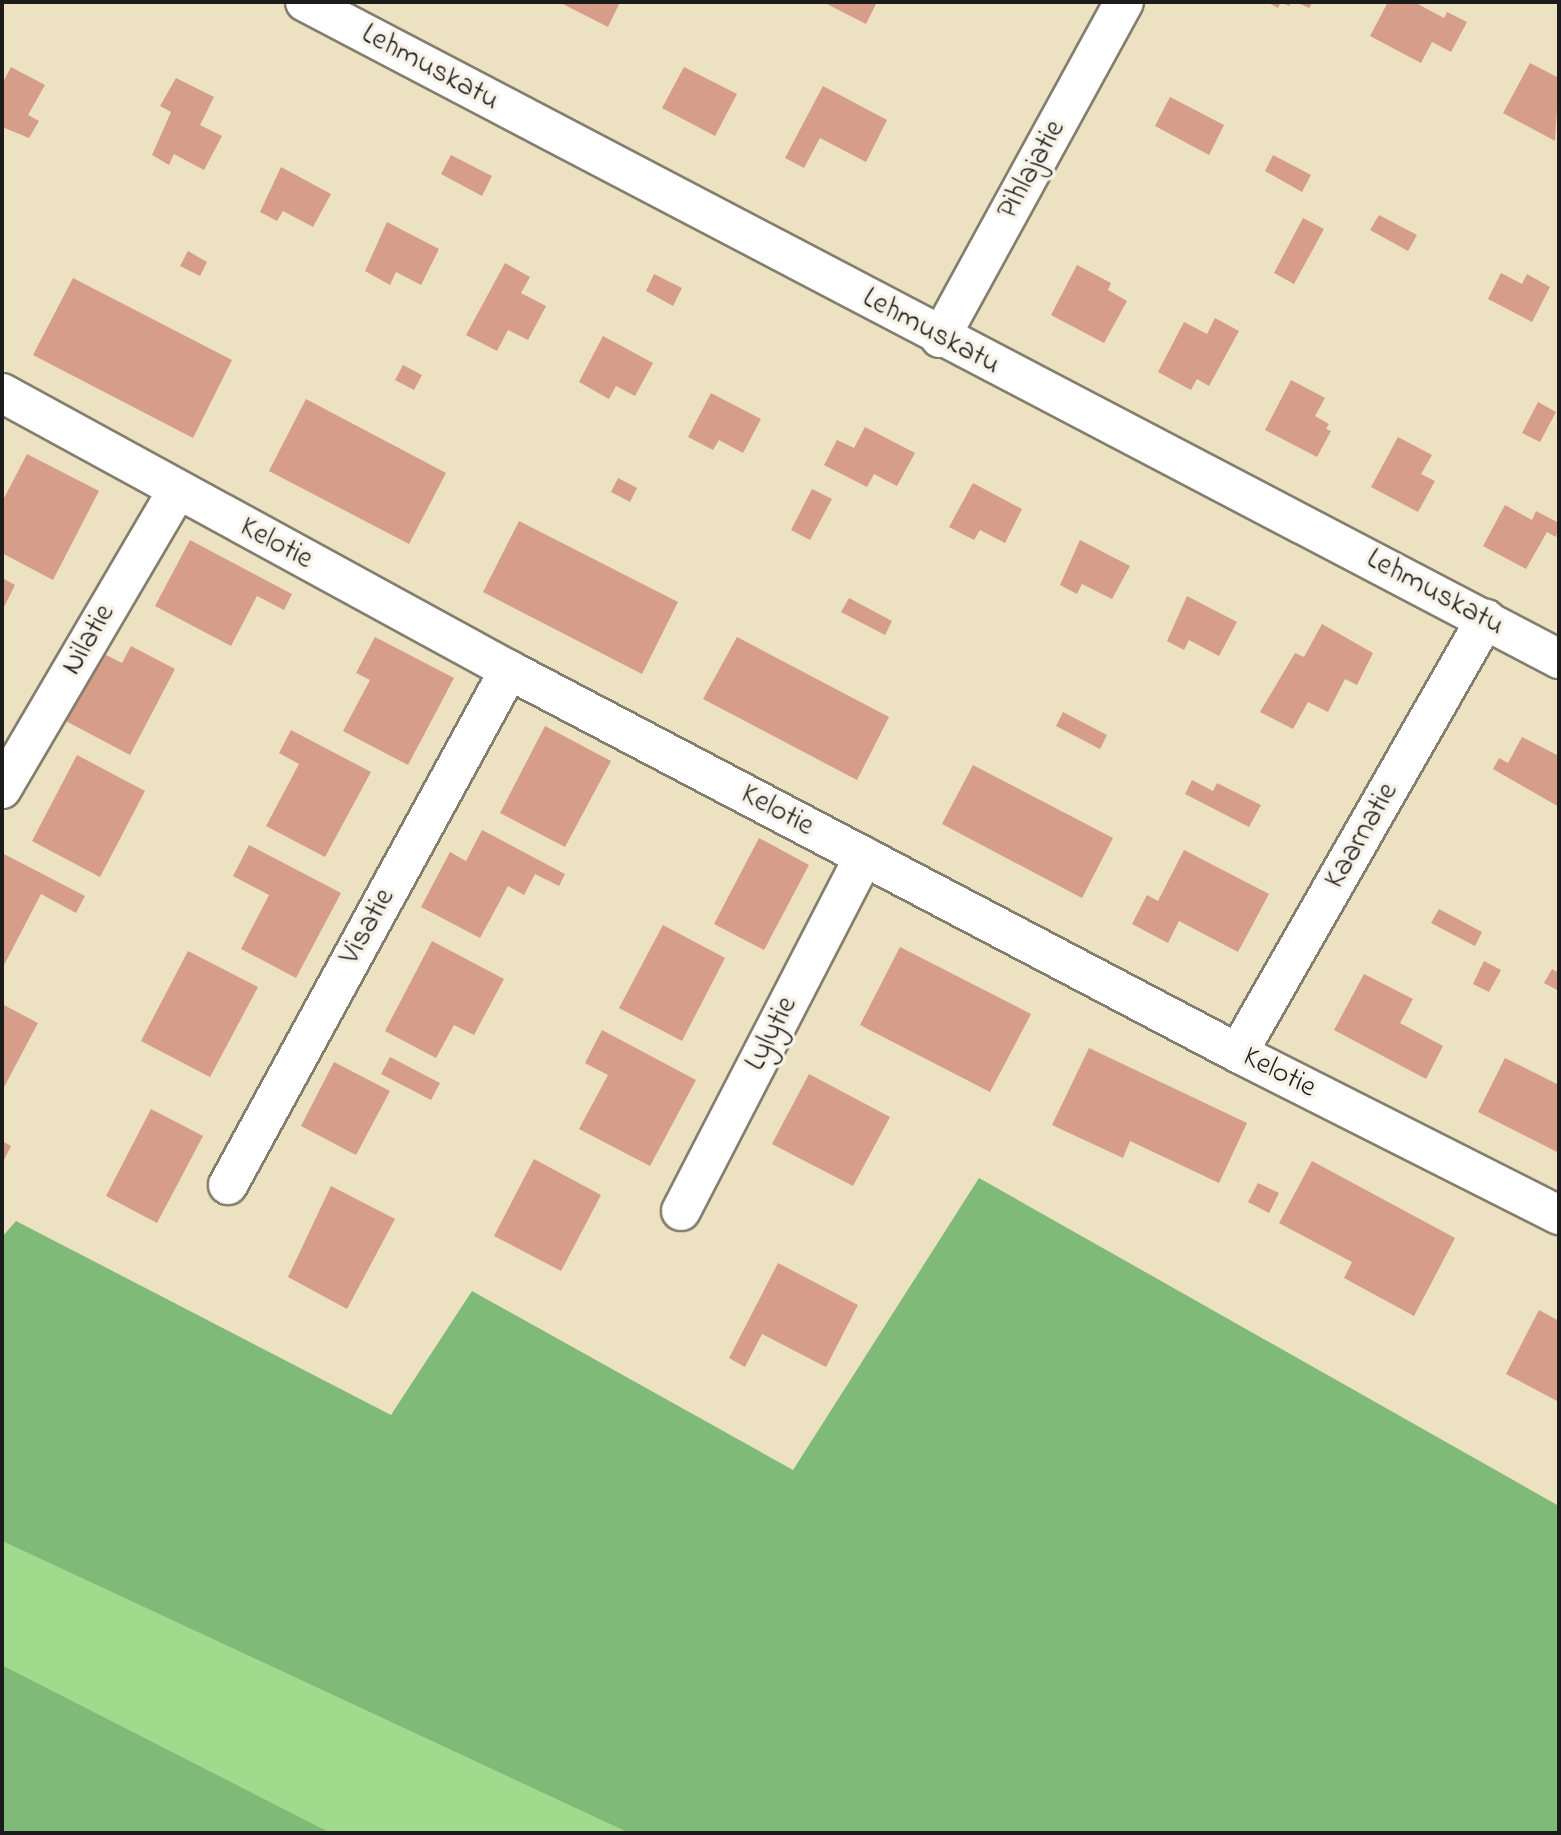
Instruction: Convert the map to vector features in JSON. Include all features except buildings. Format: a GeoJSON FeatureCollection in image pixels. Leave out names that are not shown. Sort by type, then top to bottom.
{"type":"FeatureCollection","features":[{"type":"Feature","properties":{"kind":"street","name":"Lehmuskatu"},"geometry":{"type":"LineString","coordinates":[[305,2],[940,338],[1559,659]]}},
{"type":"Feature","properties":{"kind":"street","name":"Pihlajatie"},"geometry":{"type":"LineString","coordinates":[[940,338],[1124,2]]}},
{"type":"Feature","properties":{"kind":"street","name":"Kelotie"},"geometry":{"type":"LineString","coordinates":[[2,393],[509,670],[1238,1053],[1559,1215]]}},
{"type":"Feature","properties":{"kind":"street","name":"Nilatie"},"geometry":{"type":"LineString","coordinates":[[2,789],[177,491]]}},
{"type":"Feature","properties":{"kind":"street","name":"Kaarnatie"},"geometry":{"type":"LineString","coordinates":[[1238,1053],[1486,619]]}},
{"type":"Feature","properties":{"kind":"street","name":"Visatie"},"geometry":{"type":"LineString","coordinates":[[228,1185],[509,670]]}},
{"type":"Feature","properties":{"kind":"street","name":"Lylytie"},"geometry":{"type":"LineString","coordinates":[[681,1211],[864,857]]}},
{"type":"Feature","properties":{"kind":"green space"},"geometry":{"type":"Polygon","coordinates":[[[979,1178],[1559,1506],[1559,1833],[629,1833],[2,1541],[2,1237],[16,1221],[391,1415],[472,1291],[793,1470],[979,1178]]]}},
{"type":"Feature","properties":{"kind":"green space"},"geometry":{"type":"Polygon","coordinates":[[[2,1541],[629,1833],[331,1833],[2,1665],[2,1541]]]}},
{"type":"Feature","properties":{"kind":"green space"},"geometry":{"type":"Polygon","coordinates":[[[2,1665],[331,1833],[2,1833],[2,1665]]]}}]}
